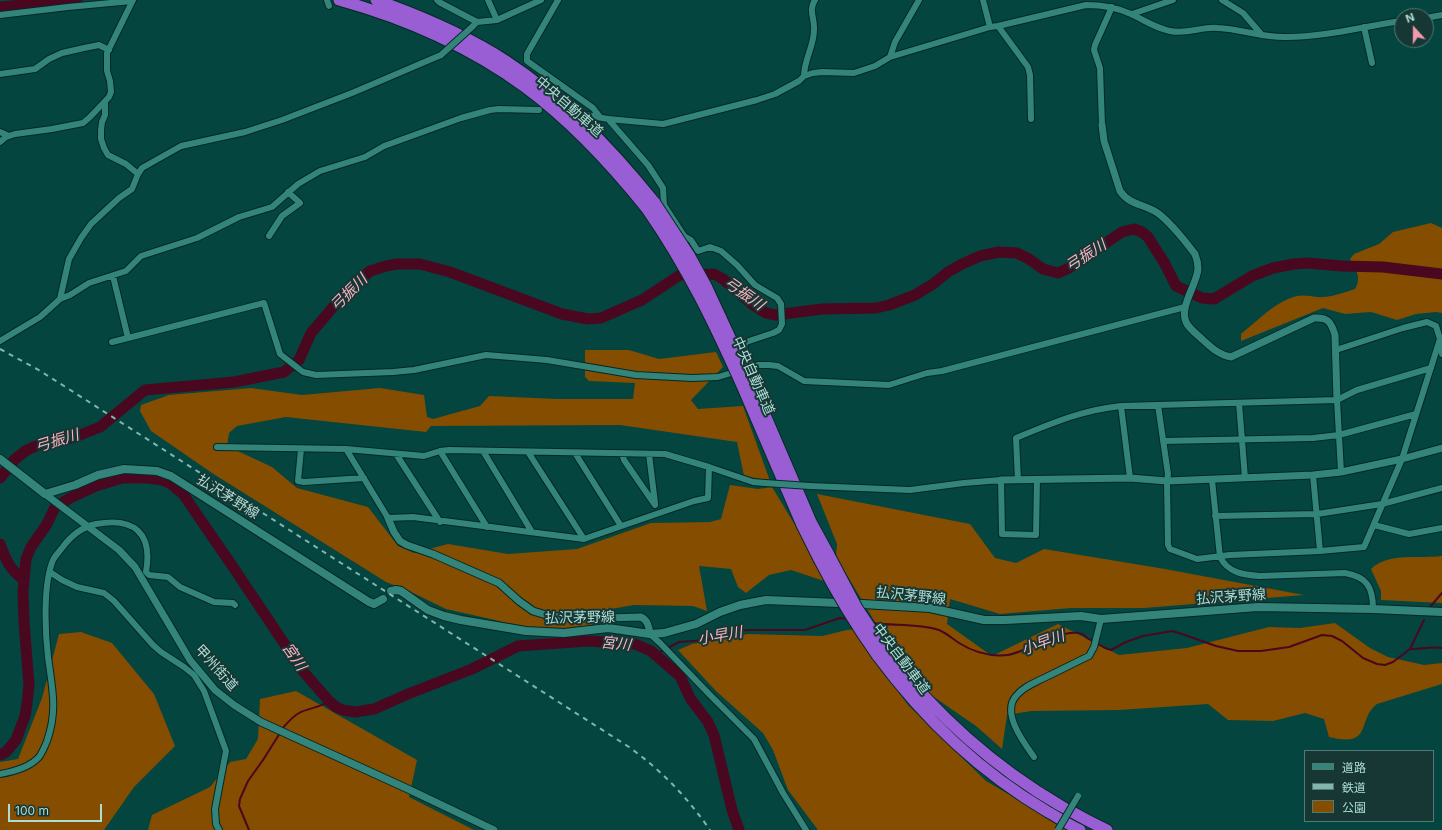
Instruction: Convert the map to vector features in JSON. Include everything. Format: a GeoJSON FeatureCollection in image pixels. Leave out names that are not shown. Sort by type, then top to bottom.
{"type":"FeatureCollection","features":[{"type":"Feature","properties":{"kind":"highway","name":"中央自動車道"},"geometry":{"type":"LineString","coordinates":[[339,0],[392,17],[430,33],[472,54],[512,78],[547,105],[589,143],[630,189],[651,206]]}},
{"type":"Feature","properties":{"kind":"highway","name":"中央自動車道"},"geometry":{"type":"LineString","coordinates":[[376,0],[417,16],[472,42],[505,61],[531,79],[566,107],[597,136],[628,170],[651,206],[664,234],[698,293],[748,388],[802,525],[857,608],[881,653],[911,699],[959,747],[985,770],[1032,802],[1080,830]]}},
{"type":"Feature","properties":{"kind":"highway","name":"中央自動車道"},"geometry":{"type":"LineString","coordinates":[[881,653],[902,671],[940,713],[992,760],[1049,799],[1107,830]]}},
{"type":"Feature","properties":{"kind":"main road","name":"甲州街道"},"geometry":{"type":"LineString","coordinates":[[2,461],[48,496]]}},
{"type":"Feature","properties":{"kind":"main road","name":"払沢茅野線"},"geometry":{"type":"LineString","coordinates":[[48,496],[98,475],[124,469],[157,471],[171,476],[369,602],[374,604],[383,599]]}},
{"type":"Feature","properties":{"kind":"main road","name":"払沢茅野線"},"geometry":{"type":"LineString","coordinates":[[391,591],[401,591],[428,610],[444,616],[491,626],[526,631],[564,633],[608,628],[650,634],[664,633],[696,624],[720,612],[740,605],[766,600],[930,608],[984,620],[1081,616],[1101,618],[1258,606],[1442,612]]}},
{"type":"Feature","properties":{"kind":"street"},"geometry":{"type":"LineString","coordinates":[[437,0],[477,22],[497,20],[541,0]]}},
{"type":"Feature","properties":{"kind":"street"},"geometry":{"type":"LineString","coordinates":[[488,0],[497,20]]}},
{"type":"Feature","properties":{"kind":"street"},"geometry":{"type":"LineString","coordinates":[[558,0],[526,54],[527,61],[593,108],[600,117]]}},
{"type":"Feature","properties":{"kind":"street"},"geometry":{"type":"LineString","coordinates":[[804,76],[804,67],[815,29],[811,8],[815,0]]}},
{"type":"Feature","properties":{"kind":"street"},"geometry":{"type":"LineString","coordinates":[[890,57],[895,42],[919,0]]}},
{"type":"Feature","properties":{"kind":"street"},"geometry":{"type":"LineString","coordinates":[[983,0],[990,27]]}},
{"type":"Feature","properties":{"kind":"street"},"geometry":{"type":"LineString","coordinates":[[1132,14],[1173,0]]}},
{"type":"Feature","properties":{"kind":"street"},"geometry":{"type":"LineString","coordinates":[[1222,0],[1243,13],[1262,35]]}},
{"type":"Feature","properties":{"kind":"street"},"geometry":{"type":"LineString","coordinates":[[0,15],[132,1]]}},
{"type":"Feature","properties":{"kind":"street"},"geometry":{"type":"LineString","coordinates":[[0,142],[9,136],[52,129],[82,122],[105,102],[111,92],[110,80],[107,71],[107,53],[132,1]]}},
{"type":"Feature","properties":{"kind":"street"},"geometry":{"type":"LineString","coordinates":[[586,114],[608,119],[663,124],[775,94],[799,81],[804,76],[822,72],[854,73],[875,66],[890,57],[990,27],[1086,5],[1112,7],[1132,14],[1152,25],[1170,31],[1188,32],[1216,27],[1262,35],[1286,37],[1304,36],[1394,23]]}},
{"type":"Feature","properties":{"kind":"street"},"geometry":{"type":"LineString","coordinates":[[1112,7],[1094,50],[1100,68],[1104,141],[1120,190],[1124,197],[1159,214],[1195,254],[1198,262],[1198,270],[1185,307],[1184,316],[1186,322],[1218,353],[1231,357],[1238,355],[1314,318],[1321,318],[1328,321],[1333,328],[1335,335],[1341,472]]}},
{"type":"Feature","properties":{"kind":"street"},"geometry":{"type":"LineString","coordinates":[[60,300],[70,259],[81,238],[91,224],[119,198],[132,189],[142,168],[182,146],[245,132],[282,120],[352,93],[441,55],[477,22]]}},
{"type":"Feature","properties":{"kind":"street"},"geometry":{"type":"LineString","coordinates":[[998,26],[1028,67],[1030,75],[1031,119]]}},
{"type":"Feature","properties":{"kind":"street"},"geometry":{"type":"LineString","coordinates":[[1364,28],[1372,63]]}},
{"type":"Feature","properties":{"kind":"street"},"geometry":{"type":"LineString","coordinates":[[0,74],[35,69],[49,59],[62,53],[84,48],[99,45],[109,50]]}},
{"type":"Feature","properties":{"kind":"street"},"geometry":{"type":"LineString","coordinates":[[105,102],[105,115],[101,130],[101,139],[104,148],[108,155],[126,164],[138,174]]}},
{"type":"Feature","properties":{"kind":"street"},"geometry":{"type":"LineString","coordinates":[[0,341],[40,318],[60,300],[89,283],[126,271],[141,256],[197,238],[238,217],[272,207],[288,192],[307,178],[320,171],[366,157],[384,146],[461,118],[499,109],[539,110]]}},
{"type":"Feature","properties":{"kind":"street"},"geometry":{"type":"LineString","coordinates":[[608,119],[652,171],[663,188],[664,205],[684,236],[691,240],[698,251],[710,247],[721,251],[737,265],[755,285],[777,298],[781,304],[782,324],[779,330],[746,342],[744,345],[752,367]]}},
{"type":"Feature","properties":{"kind":"street"},"geometry":{"type":"LineString","coordinates":[[0,132],[9,136]]}},
{"type":"Feature","properties":{"kind":"street"},"geometry":{"type":"LineString","coordinates":[[269,236],[282,216],[300,203],[288,192]]}},
{"type":"Feature","properties":{"kind":"street"},"geometry":{"type":"LineString","coordinates":[[113,276],[128,338]]}},
{"type":"Feature","properties":{"kind":"street"},"geometry":{"type":"LineString","coordinates":[[112,342],[264,303],[280,354],[303,372],[316,375],[414,370],[486,355],[547,360],[636,375],[692,378],[718,377],[758,365],[778,366],[804,381],[889,385],[927,373],[942,371],[1185,307]]}},
{"type":"Feature","properties":{"kind":"street"},"geometry":{"type":"LineString","coordinates":[[1336,350],[1403,328],[1427,322],[1436,326],[1442,354]]}},
{"type":"Feature","properties":{"kind":"street"},"geometry":{"type":"LineString","coordinates":[[1158,405],[1168,474],[1168,545],[1170,549],[1193,558],[1364,547],[1402,459],[1440,339]]}},
{"type":"Feature","properties":{"kind":"street"},"geometry":{"type":"LineString","coordinates":[[1018,480],[1016,438],[1067,417],[1106,407],[1121,406],[1337,400],[1357,390],[1431,368]]}},
{"type":"Feature","properties":{"kind":"street"},"geometry":{"type":"LineString","coordinates":[[1239,403],[1245,478]]}},
{"type":"Feature","properties":{"kind":"street"},"geometry":{"type":"LineString","coordinates":[[1121,406],[1130,478]]}},
{"type":"Feature","properties":{"kind":"street"},"geometry":{"type":"LineString","coordinates":[[1164,441],[1313,438],[1339,435],[1416,414]]}},
{"type":"Feature","properties":{"kind":"street"},"geometry":{"type":"LineString","coordinates":[[217,447],[346,449],[424,456],[440,451],[665,454],[753,482],[910,490],[1001,480],[1130,478],[1167,481],[1314,475],[1341,472],[1402,459],[1442,448]]}},
{"type":"Feature","properties":{"kind":"street"},"geometry":{"type":"LineString","coordinates":[[301,449],[298,481],[304,482],[364,478]]}},
{"type":"Feature","properties":{"kind":"street"},"geometry":{"type":"LineString","coordinates":[[346,449],[388,518],[394,532],[400,541],[407,545],[433,554],[499,583],[533,611],[553,617],[591,614],[606,618],[641,617],[645,619],[650,634],[754,739],[783,793],[806,830]]}},
{"type":"Feature","properties":{"kind":"street"},"geometry":{"type":"LineString","coordinates":[[440,451],[487,527]]}},
{"type":"Feature","properties":{"kind":"street"},"geometry":{"type":"LineString","coordinates":[[483,451],[532,532]]}},
{"type":"Feature","properties":{"kind":"street"},"geometry":{"type":"LineString","coordinates":[[528,452],[584,538]]}},
{"type":"Feature","properties":{"kind":"street"},"geometry":{"type":"LineString","coordinates":[[575,453],[621,526]]}},
{"type":"Feature","properties":{"kind":"street"},"geometry":{"type":"LineString","coordinates":[[622,453],[624,460],[659,513]]}},
{"type":"Feature","properties":{"kind":"street"},"geometry":{"type":"LineString","coordinates":[[396,454],[440,522]]}},
{"type":"Feature","properties":{"kind":"street"},"geometry":{"type":"LineString","coordinates":[[649,454],[655,505]]}},
{"type":"Feature","properties":{"kind":"street"},"geometry":{"type":"LineString","coordinates":[[388,518],[413,517],[440,522],[584,538],[694,501],[708,498],[709,467]]}},
{"type":"Feature","properties":{"kind":"street"},"geometry":{"type":"LineString","coordinates":[[1314,475],[1320,551]]}},
{"type":"Feature","properties":{"kind":"street"},"geometry":{"type":"LineString","coordinates":[[1001,480],[1002,534],[1036,535],[1037,480]]}},
{"type":"Feature","properties":{"kind":"street"},"geometry":{"type":"LineString","coordinates":[[1212,480],[1220,557],[1228,567],[1233,571],[1247,575],[1260,576],[1345,573],[1356,575],[1364,580],[1369,586],[1372,594],[1373,609]]}},
{"type":"Feature","properties":{"kind":"street"},"geometry":{"type":"LineString","coordinates":[[1216,516],[1317,514],[1382,504],[1442,488]]}},
{"type":"Feature","properties":{"kind":"street","name":"甲州街道"},"geometry":{"type":"LineString","coordinates":[[48,496],[119,550],[135,567],[190,660],[215,690],[234,705],[261,722],[494,830]]}},
{"type":"Feature","properties":{"kind":"street"},"geometry":{"type":"LineString","coordinates":[[0,774],[28,764],[38,758],[45,746],[51,730],[54,713],[53,682],[48,656],[46,617],[48,585],[54,559],[68,540],[81,530],[110,521],[129,524],[140,532],[145,542],[148,559],[146,572],[149,575],[168,577],[180,587],[214,602],[233,603],[235,605]]}},
{"type":"Feature","properties":{"kind":"street"},"geometry":{"type":"LineString","coordinates":[[1374,525],[1409,534],[1442,528]]}},
{"type":"Feature","properties":{"kind":"street"},"geometry":{"type":"LineString","coordinates":[[50,572],[62,580],[77,586],[104,593],[114,601],[161,652],[194,675],[204,691],[226,751],[215,809],[216,824],[219,830]]}},
{"type":"Feature","properties":{"kind":"street"},"geometry":{"type":"LineString","coordinates":[[1034,757],[1022,740],[1013,722],[1011,706],[1014,697],[1025,687],[1089,656],[1097,638],[1101,618]]}},
{"type":"Feature","properties":{"kind":"street"},"geometry":{"type":"LineString","coordinates":[[184,667],[190,660]]}},
{"type":"Feature","properties":{"kind":"street"},"geometry":{"type":"LineString","coordinates":[[1058,830],[1078,796]]}},
{"type":"Feature","properties":{"kind":"green space"},"geometry":{"type":"Polygon","coordinates":[[[1431,223],[1442,228],[1442,313],[1436,312],[1416,314],[1397,320],[1371,312],[1345,314],[1323,308],[1241,341],[1241,334],[1281,302],[1297,296],[1322,297],[1340,294],[1355,289],[1358,278],[1356,270],[1350,259],[1354,254],[1379,244],[1393,232],[1431,223]]]}},
{"type":"Feature","properties":{"kind":"green space"},"geometry":{"type":"Polygon","coordinates":[[[585,350],[629,350],[659,359],[716,352],[723,367],[691,400],[698,409],[743,406],[770,481],[744,476],[737,442],[620,425],[431,426],[426,432],[286,417],[237,426],[229,433],[227,446],[272,467],[297,488],[368,507],[398,546],[414,553],[448,544],[508,554],[577,549],[651,523],[710,522],[721,519],[730,485],[758,489],[772,487],[830,583],[791,570],[769,575],[746,593],[738,587],[731,569],[699,566],[707,611],[693,606],[634,605],[605,610],[589,628],[524,628],[446,609],[409,591],[386,582],[212,473],[151,431],[140,411],[141,405],[169,395],[251,388],[302,395],[380,388],[424,395],[427,417],[433,419],[480,406],[489,396],[557,399],[633,399],[635,383],[589,381],[585,377],[585,350]]]}},
{"type":"Feature","properties":{"kind":"green space"},"geometry":{"type":"Polygon","coordinates":[[[817,494],[970,524],[995,558],[1016,563],[1044,549],[1165,569],[1304,595],[1144,608],[1071,608],[1000,614],[950,599],[947,624],[992,656],[1058,624],[1119,655],[1187,648],[1269,627],[1300,628],[1335,623],[1370,648],[1388,657],[1424,665],[1442,663],[1442,684],[1377,704],[1367,717],[1362,731],[1353,739],[1329,737],[1324,719],[1305,713],[1273,721],[1228,720],[1208,704],[1119,710],[1031,711],[1007,715],[1002,749],[976,726],[931,695],[896,655],[889,643],[870,654],[908,705],[986,781],[1070,830],[818,830],[788,790],[773,750],[763,733],[716,691],[678,650],[692,644],[748,634],[822,636],[847,630],[878,627],[836,557],[837,544],[817,494]]]}},
{"type":"Feature","properties":{"kind":"green space"},"geometry":{"type":"Polygon","coordinates":[[[1442,556],[1442,603],[1381,600],[1381,591],[1371,569],[1386,560],[1395,558],[1442,556]]]}},
{"type":"Feature","properties":{"kind":"green space"},"geometry":{"type":"Polygon","coordinates":[[[81,632],[112,643],[154,694],[175,746],[134,787],[104,830],[0,830],[0,762],[18,759],[42,698],[59,634],[81,632]]]}},
{"type":"Feature","properties":{"kind":"green space"},"geometry":{"type":"Polygon","coordinates":[[[296,691],[417,760],[409,797],[474,830],[148,830],[152,815],[210,787],[230,762],[246,759],[258,739],[260,699],[296,691]]]}},
{"type":"Feature","properties":{"kind":"waterway"},"geometry":{"type":"LineString","coordinates":[[0,7],[77,0]]}},
{"type":"Feature","properties":{"kind":"waterway","name":"弓振川"},"geometry":{"type":"LineString","coordinates":[[0,478],[15,459],[27,450],[43,443],[75,437],[100,427],[145,390],[234,382],[284,372],[299,360],[311,333],[354,285],[370,271],[397,264],[420,264],[450,272],[562,314],[588,319],[601,318],[642,300],[680,275],[714,274],[723,279],[752,304],[766,313],[776,315],[822,309],[876,308],[889,305],[915,295],[962,264],[980,256],[999,252],[1017,253],[1043,269],[1058,273],[1069,268],[1122,232],[1134,229],[1142,232],[1148,237],[1165,264],[1176,286],[1202,298],[1214,299],[1252,276],[1273,268],[1294,264],[1307,263],[1383,267],[1442,274]]}},
{"type":"Feature","properties":{"kind":"waterway","name":"宮川"},"geometry":{"type":"LineString","coordinates":[[0,755],[6,752],[16,740],[25,716],[27,704],[29,685],[23,592],[26,559],[31,547],[47,524],[55,507],[72,497],[96,486],[122,478],[149,478],[162,480],[171,484],[183,494],[302,670],[329,701],[336,707],[343,710],[355,712],[374,709],[472,669],[518,646],[588,641],[635,644],[651,651],[680,676],[690,698],[708,722],[714,735],[732,810],[739,830]]}},
{"type":"Feature","properties":{"kind":"waterway","name":"弓振川"},"geometry":{"type":"LineString","coordinates":[[0,544],[9,564],[24,580]]}},
{"type":"Feature","properties":{"kind":"waterway"},"geometry":{"type":"LineString","coordinates":[[1430,607],[1442,593]]}},
{"type":"Feature","properties":{"kind":"waterway","name":"小早川"},"geometry":{"type":"LineString","coordinates":[[668,648],[679,642],[707,640],[734,631],[805,630],[840,618],[848,619]]}},
{"type":"Feature","properties":{"kind":"waterway"},"geometry":{"type":"LineString","coordinates":[[1410,649],[1424,620]]}},
{"type":"Feature","properties":{"kind":"waterway","name":"小早川"},"geometry":{"type":"LineString","coordinates":[[872,623],[914,626],[939,630],[971,649],[983,654],[995,655],[1008,655],[1016,653],[1049,639],[1072,633],[1081,633],[1087,638],[1111,650],[1126,642],[1143,636],[1172,631],[1216,646],[1238,651],[1261,651],[1289,647],[1322,635],[1332,636],[1342,641],[1363,658],[1377,664],[1385,665],[1393,662],[1410,649],[1434,647],[1442,648]]}},
{"type":"Feature","properties":{"kind":"waterway","name":"小早川"},"geometry":{"type":"LineString","coordinates":[[656,654],[664,650]]}},
{"type":"Feature","properties":{"kind":"waterway"},"geometry":{"type":"LineString","coordinates":[[282,729],[299,713],[329,701]]}},
{"type":"Feature","properties":{"kind":"waterway"},"geometry":{"type":"LineString","coordinates":[[249,830],[239,806],[240,799],[248,781],[280,733]]}},
{"type":"Feature","properties":{"kind":"railway"},"geometry":{"type":"LineString","coordinates":[[0,349],[37,369],[64,386],[629,747],[652,765],[673,785],[692,806],[710,830]]}}]}
